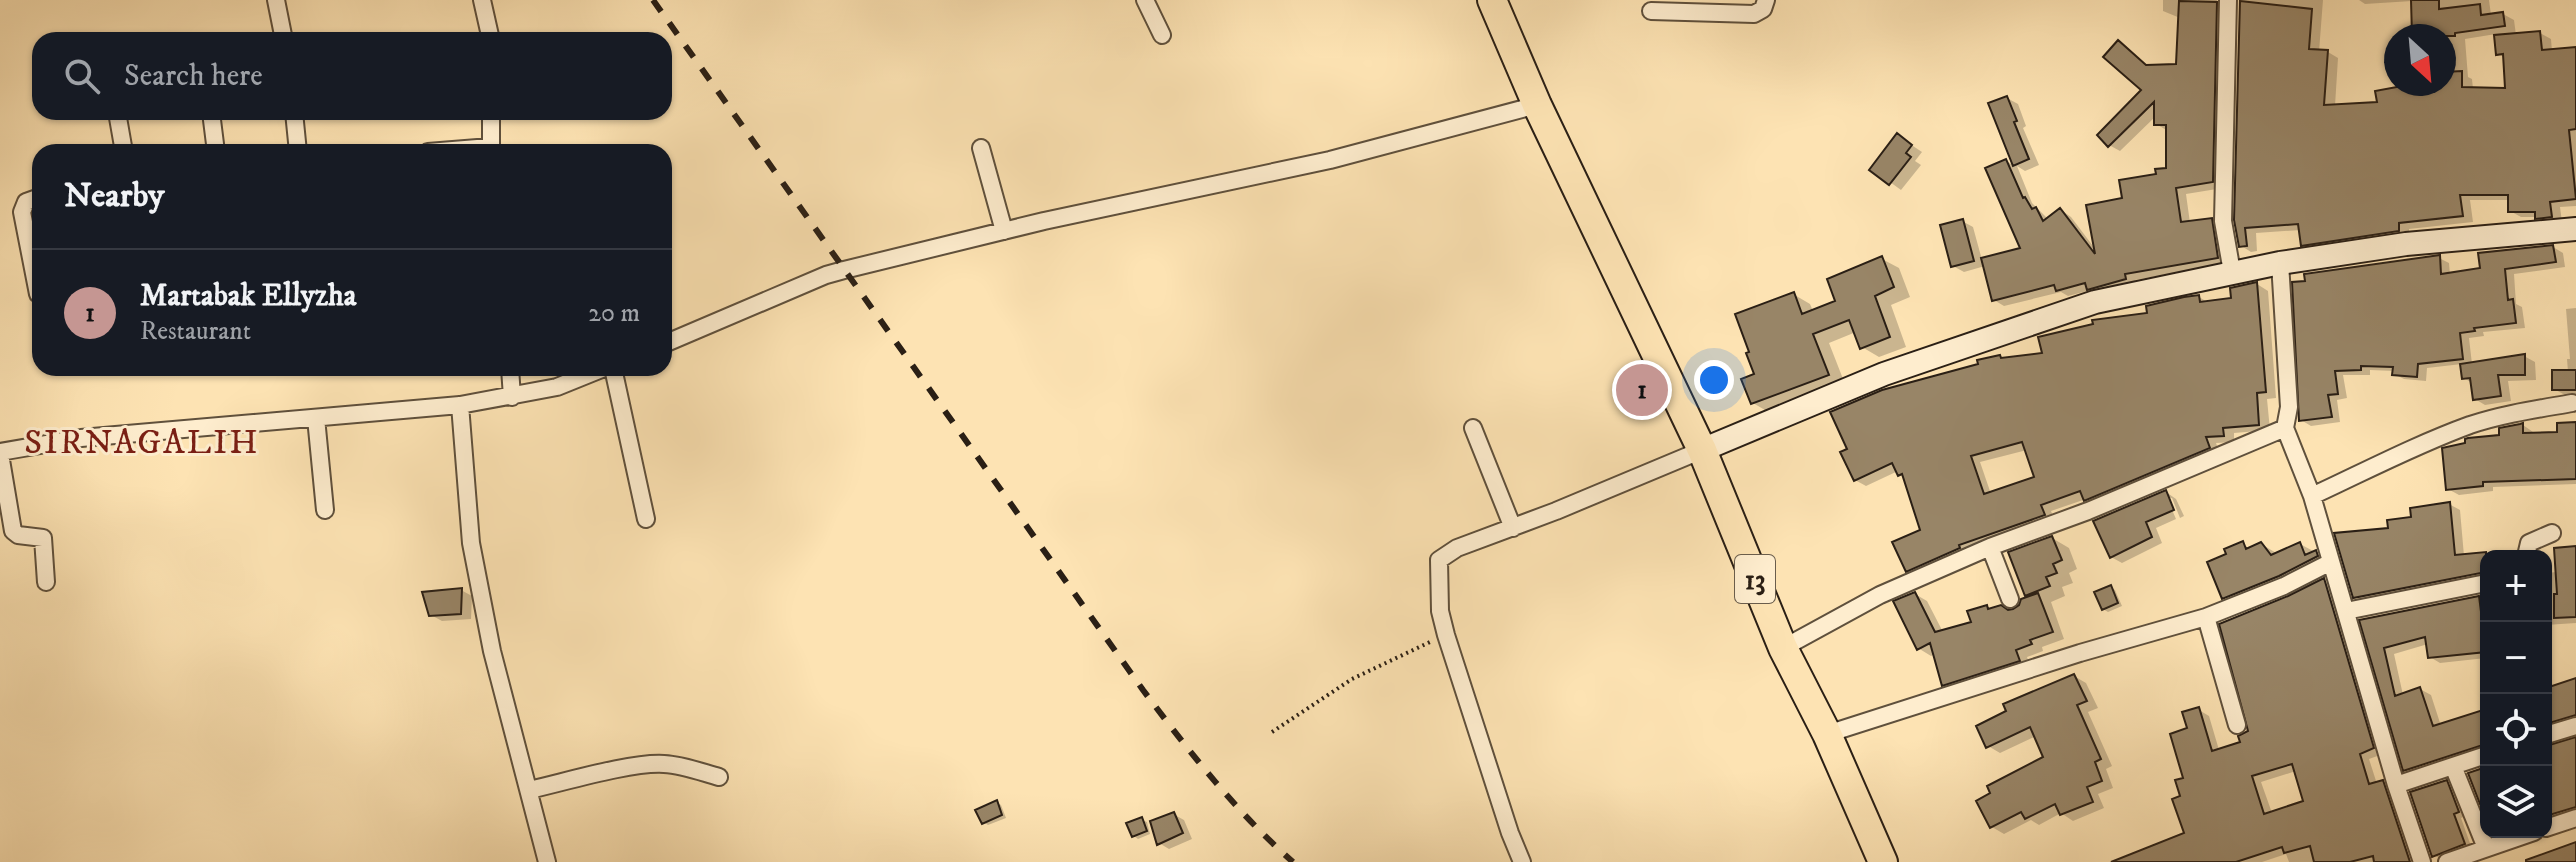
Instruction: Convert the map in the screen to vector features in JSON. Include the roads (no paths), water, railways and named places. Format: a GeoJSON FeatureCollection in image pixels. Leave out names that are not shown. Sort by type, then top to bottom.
{"type":"FeatureCollection","features":[{"type":"Feature","properties":{"kind":"highway","name":"13"},"geometry":{"type":"LineString","coordinates":[[1492,0],[1537,105],[1702,450],[1783,648],[1827,734],[1883,862]]}},
{"type":"Feature","properties":{"kind":"street"},"geometry":{"type":"LineString","coordinates":[[276,0],[282,32]]}},
{"type":"Feature","properties":{"kind":"street"},"geometry":{"type":"LineString","coordinates":[[482,0],[489,32]]}},
{"type":"Feature","properties":{"kind":"street"},"geometry":{"type":"LineString","coordinates":[[1145,0],[1162,35]]}},
{"type":"Feature","properties":{"kind":"street"},"geometry":{"type":"LineString","coordinates":[[1651,11],[1754,14],[1763,9],[1766,0]]}},
{"type":"Feature","properties":{"kind":"street"},"geometry":{"type":"LineString","coordinates":[[2228,0],[2223,221],[2232,272]]}},
{"type":"Feature","properties":{"kind":"street"},"geometry":{"type":"LineString","coordinates":[[672,341],[826,275],[1004,231],[1330,160],[1537,105]]}},
{"type":"Feature","properties":{"kind":"street"},"geometry":{"type":"LineString","coordinates":[[118,120],[123,144]]}},
{"type":"Feature","properties":{"kind":"street"},"geometry":{"type":"LineString","coordinates":[[212,120],[215,144]]}},
{"type":"Feature","properties":{"kind":"street"},"geometry":{"type":"LineString","coordinates":[[295,120],[297,144]]}},
{"type":"Feature","properties":{"kind":"street"},"geometry":{"type":"LineString","coordinates":[[491,120],[491,144]]}},
{"type":"Feature","properties":{"kind":"street"},"geometry":{"type":"LineString","coordinates":[[981,148],[1004,231]]}},
{"type":"Feature","properties":{"kind":"street"},"geometry":{"type":"LineString","coordinates":[[32,200],[26,202],[22,212],[32,263]]}},
{"type":"Feature","properties":{"kind":"street"},"geometry":{"type":"LineString","coordinates":[[1522,862],[1510,833],[1440,611],[1439,560],[1457,548],[1513,528],[1827,396],[1967,344],[2095,302],[2280,263],[2406,244],[2576,229]]}},
{"type":"Feature","properties":{"kind":"street"},"geometry":{"type":"LineString","coordinates":[[2280,263],[2289,407],[2285,428],[2312,496],[2396,785],[2422,862]]}},
{"type":"Feature","properties":{"kind":"street"},"geometry":{"type":"LineString","coordinates":[[511,376],[512,397]]}},
{"type":"Feature","properties":{"kind":"street"},"geometry":{"type":"LineString","coordinates":[[46,582],[43,538],[18,535],[13,531],[0,453],[81,438],[460,405],[557,387],[584,376]]}},
{"type":"Feature","properties":{"kind":"street"},"geometry":{"type":"LineString","coordinates":[[615,376],[646,519]]}},
{"type":"Feature","properties":{"kind":"street"},"geometry":{"type":"LineString","coordinates":[[2312,496],[2416,446],[2471,425],[2572,403]]}},
{"type":"Feature","properties":{"kind":"street"},"geometry":{"type":"LineString","coordinates":[[460,405],[471,543],[492,651],[547,862]]}},
{"type":"Feature","properties":{"kind":"street"},"geometry":{"type":"LineString","coordinates":[[316,418],[325,510]]}},
{"type":"Feature","properties":{"kind":"street"},"geometry":{"type":"LineString","coordinates":[[1473,428],[1513,528]]}},
{"type":"Feature","properties":{"kind":"street"},"geometry":{"type":"LineString","coordinates":[[1783,648],[1880,595],[1990,547],[2088,511],[2285,428]]}},
{"type":"Feature","properties":{"kind":"street"},"geometry":{"type":"LineString","coordinates":[[2527,550],[2529,543],[2552,533]]}},
{"type":"Feature","properties":{"kind":"street"},"geometry":{"type":"LineString","coordinates":[[1990,547],[2010,599]]}},
{"type":"Feature","properties":{"kind":"street"},"geometry":{"type":"LineString","coordinates":[[1827,734],[2206,617],[2284,586],[2331,562]]}},
{"type":"Feature","properties":{"kind":"street"},"geometry":{"type":"LineString","coordinates":[[2346,611],[2480,584]]}},
{"type":"Feature","properties":{"kind":"street"},"geometry":{"type":"LineString","coordinates":[[2206,617],[2237,725]]}},
{"type":"Feature","properties":{"kind":"street"},"geometry":{"type":"LineString","coordinates":[[2552,733],[2576,726]]}},
{"type":"Feature","properties":{"kind":"street"},"geometry":{"type":"LineString","coordinates":[[2396,785],[2480,757]]}},
{"type":"Feature","properties":{"kind":"street"},"geometry":{"type":"LineString","coordinates":[[529,790],[639,766],[662,764],[686,767],[719,777]]}},
{"type":"Feature","properties":{"kind":"street"},"geometry":{"type":"LineString","coordinates":[[2453,766],[2486,848]]}},
{"type":"Feature","properties":{"kind":"street"},"geometry":{"type":"LineString","coordinates":[[2552,826],[2576,818]]}},
{"type":"Feature","properties":{"kind":"street"},"geometry":{"type":"LineString","coordinates":[[2447,862],[2516,838]]}},
{"type":"Feature","properties":{"kind":"railway"},"geometry":{"type":"LineString","coordinates":[[653,0],[1143,690],[1232,801],[1293,862]]}},
{"type":"Feature","properties":{"kind":"place","name":"Martabak Ellyzha"},"geometry":{"type":"Point","coordinates":[1642,390]}},
{"type":"Feature","properties":{"kind":"district","name":"SIRNAGALIH"},"geometry":{"type":"Point","coordinates":[142,441]}}]}
